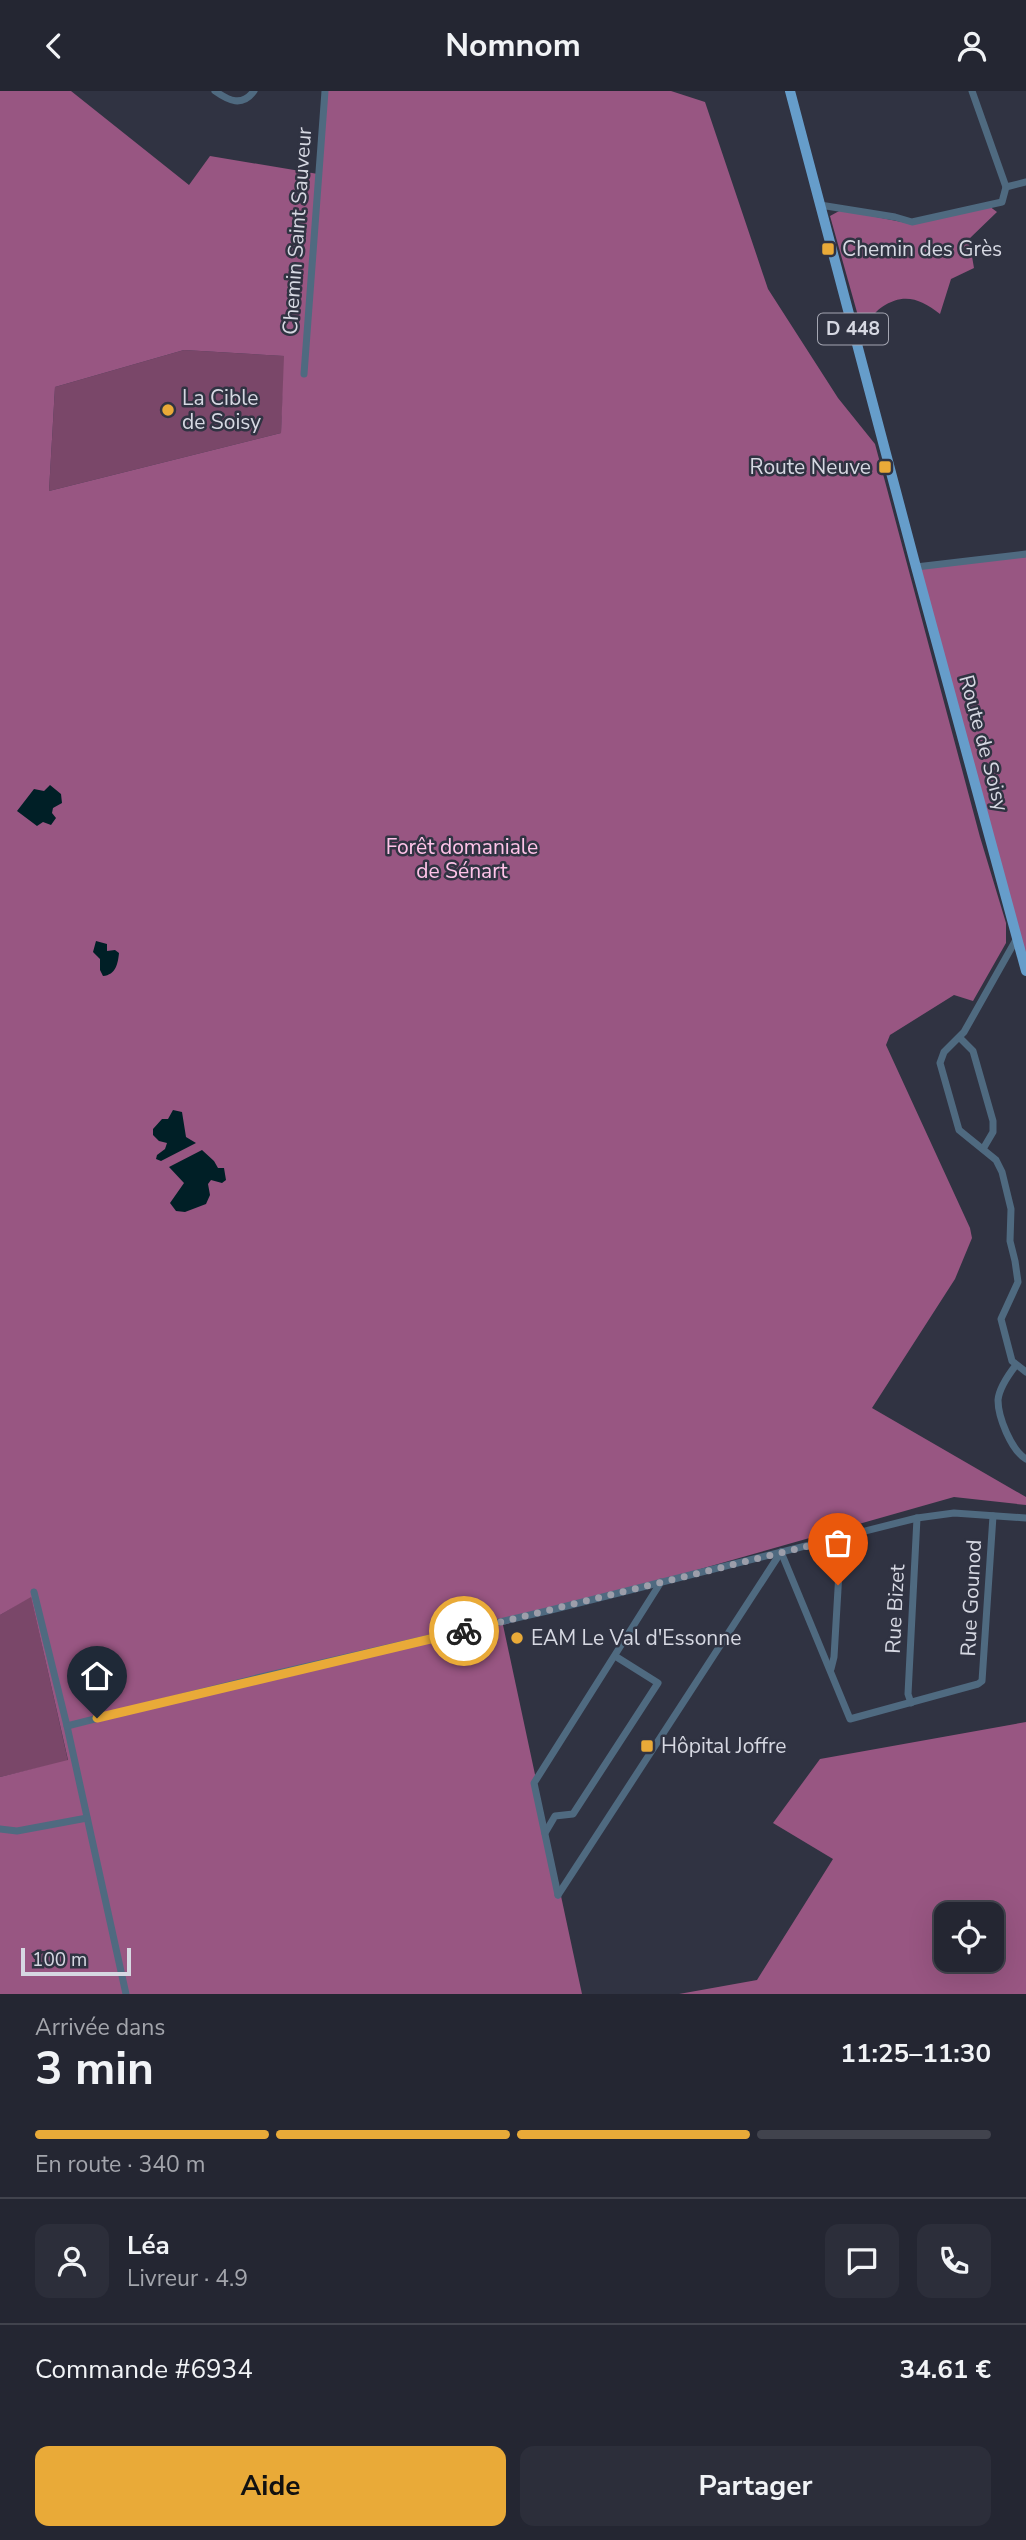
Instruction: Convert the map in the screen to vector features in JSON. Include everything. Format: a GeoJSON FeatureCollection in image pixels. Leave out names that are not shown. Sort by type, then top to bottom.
{"type":"FeatureCollection","features":[{"type":"Feature","properties":{"kind":"main road","name":"D 448"},"geometry":{"type":"LineString","coordinates":[[790,91],[916,566]]}},
{"type":"Feature","properties":{"kind":"main road","name":"Route de Soisy"},"geometry":{"type":"LineString","coordinates":[[916,566],[1026,971]]}},
{"type":"Feature","properties":{"kind":"street"},"geometry":{"type":"LineString","coordinates":[[215,91],[236,102],[249,99],[254,91]]}},
{"type":"Feature","properties":{"kind":"street","name":"Chemin Saint Sauveur"},"geometry":{"type":"LineString","coordinates":[[303,374],[325,91]]}},
{"type":"Feature","properties":{"kind":"street"},"geometry":{"type":"LineString","coordinates":[[820,205],[895,216],[912,222],[1002,202],[1006,187],[972,91]]}},
{"type":"Feature","properties":{"kind":"street"},"geometry":{"type":"LineString","coordinates":[[1006,187],[1026,182]]}},
{"type":"Feature","properties":{"kind":"street"},"geometry":{"type":"LineString","coordinates":[[916,566],[1026,554]]}},
{"type":"Feature","properties":{"kind":"street"},"geometry":{"type":"LineString","coordinates":[[1017,938],[960,1038],[944,1052],[940,1063],[960,1130],[1000,1166],[1011,1209],[1010,1241],[1018,1282],[1001,1319],[1010,1355],[1016,1366],[1026,1372]]}},
{"type":"Feature","properties":{"kind":"street"},"geometry":{"type":"LineString","coordinates":[[960,1038],[973,1051],[993,1121],[993,1132],[983,1149]]}},
{"type":"Feature","properties":{"kind":"street"},"geometry":{"type":"LineString","coordinates":[[1016,1366],[998,1399],[1011,1443],[1026,1459]]}},
{"type":"Feature","properties":{"kind":"street"},"geometry":{"type":"LineString","coordinates":[[67,1726],[917,1518],[954,1513],[1026,1518]]}},
{"type":"Feature","properties":{"kind":"street","name":"Rue Gounod"},"geometry":{"type":"LineString","coordinates":[[911,1703],[982,1681],[993,1516]]}},
{"type":"Feature","properties":{"kind":"street","name":"Rue Bizet"},"geometry":{"type":"LineString","coordinates":[[911,1703],[908,1694],[917,1518]]}},
{"type":"Feature","properties":{"kind":"street"},"geometry":{"type":"LineString","coordinates":[[830,1671],[834,1657],[841,1538]]}},
{"type":"Feature","properties":{"kind":"street"},"geometry":{"type":"LineString","coordinates":[[781,1552],[850,1719],[911,1703]]}},
{"type":"Feature","properties":{"kind":"street"},"geometry":{"type":"LineString","coordinates":[[661,1582],[534,1783],[558,1895],[781,1552]]}},
{"type":"Feature","properties":{"kind":"street"},"geometry":{"type":"LineString","coordinates":[[33,1592],[67,1726],[126,1994]]}},
{"type":"Feature","properties":{"kind":"street"},"geometry":{"type":"LineString","coordinates":[[545,1833],[555,1816],[573,1814],[658,1683],[615,1656]]}},
{"type":"Feature","properties":{"kind":"street"},"geometry":{"type":"LineString","coordinates":[[0,1829],[17,1831],[87,1818]]}},
{"type":"Feature","properties":{"kind":"shaded area","name":"La Cible de Soisy"},"geometry":{"type":"Polygon","coordinates":[[[184,350],[285,356],[281,433],[49,491],[55,387],[184,350]]]}},
{"type":"Feature","properties":{"kind":"shaded area"},"geometry":{"type":"Polygon","coordinates":[[[50,785],[61,794],[62,803],[53,808],[52,813],[56,818],[51,825],[43,822],[37,826],[17,811],[34,789],[44,791],[50,785]]]}},
{"type":"Feature","properties":{"kind":"shaded area"},"geometry":{"type":"Polygon","coordinates":[[[96,941],[107,944],[107,951],[115,950],[119,953],[116,968],[107,975],[103,976],[100,959],[93,952],[96,941]]]}},
{"type":"Feature","properties":{"kind":"shaded area"},"geometry":{"type":"Polygon","coordinates":[[[173,1110],[182,1112],[186,1137],[196,1143],[161,1161],[156,1159],[157,1155],[165,1149],[167,1143],[159,1141],[153,1135],[153,1129],[162,1119],[168,1119],[173,1110]]]}},
{"type":"Feature","properties":{"kind":"shaded area"},"geometry":{"type":"Polygon","coordinates":[[[202,1150],[218,1168],[224,1168],[226,1180],[222,1183],[211,1180],[208,1184],[210,1195],[206,1204],[185,1212],[176,1211],[170,1203],[184,1183],[169,1167],[202,1150]]]}},
{"type":"Feature","properties":{"kind":"shaded area"},"geometry":{"type":"Polygon","coordinates":[[[31,1596],[68,1761],[0,1777],[0,1615],[31,1596]]]}},
{"type":"Feature","properties":{"kind":"green space","name":"Forêt domaniale de Sénart"},"geometry":{"type":"Polygon","coordinates":[[[0,91],[71,91],[189,185],[210,156],[318,174],[327,91],[671,91],[705,102],[768,289],[838,398],[875,444],[980,837],[1006,923],[1006,943],[973,1001],[954,995],[890,1035],[886,1045],[970,1228],[972,1238],[955,1279],[872,1408],[1026,1497],[1026,1505],[954,1497],[503,1625],[582,1994],[0,1994],[0,1777],[68,1760],[31,1597],[0,1615],[0,91]],[[184,350],[55,387],[49,491],[281,433],[284,356],[184,350]]]}},
{"type":"Feature","properties":{"kind":"green space"},"geometry":{"type":"Polygon","coordinates":[[[989,206],[997,212],[969,239],[974,268],[951,279],[940,314],[919,301],[905,299],[890,302],[867,321],[860,323],[830,216],[841,210],[912,224],[989,206]]]}},
{"type":"Feature","properties":{"kind":"green space"},"geometry":{"type":"Polygon","coordinates":[[[1026,557],[1026,971],[916,567],[1026,557]]]}},
{"type":"Feature","properties":{"kind":"green space"},"geometry":{"type":"Polygon","coordinates":[[[1026,1722],[1026,1994],[679,1994],[757,1980],[833,1859],[773,1823],[820,1759],[1026,1722]]]}},
{"type":"Feature","properties":{"kind":"way so far"},"geometry":{"type":"LineString","coordinates":[[464,1631],[841,1538],[838,1585]]}},
{"type":"Feature","properties":{"kind":"place","name":"Chemin des Grès"},"geometry":{"type":"Point","coordinates":[828,249]}},
{"type":"Feature","properties":{"kind":"place","name":"La Cible de Soisy"},"geometry":{"type":"Point","coordinates":[168,410]}},
{"type":"Feature","properties":{"kind":"place","name":"Route Neuve"},"geometry":{"type":"Point","coordinates":[885,467]}},
{"type":"Feature","properties":{"kind":"place","name":"EAM Le Val d'Essonne"},"geometry":{"type":"Point","coordinates":[517,1638]}},
{"type":"Feature","properties":{"kind":"place","name":"Hôpital Joffre"},"geometry":{"type":"Point","coordinates":[647,1746]}},
{"type":"Feature","properties":{"kind":"route"},"geometry":{"type":"LineString","coordinates":[[97,1718],[464,1631]]}}]}
